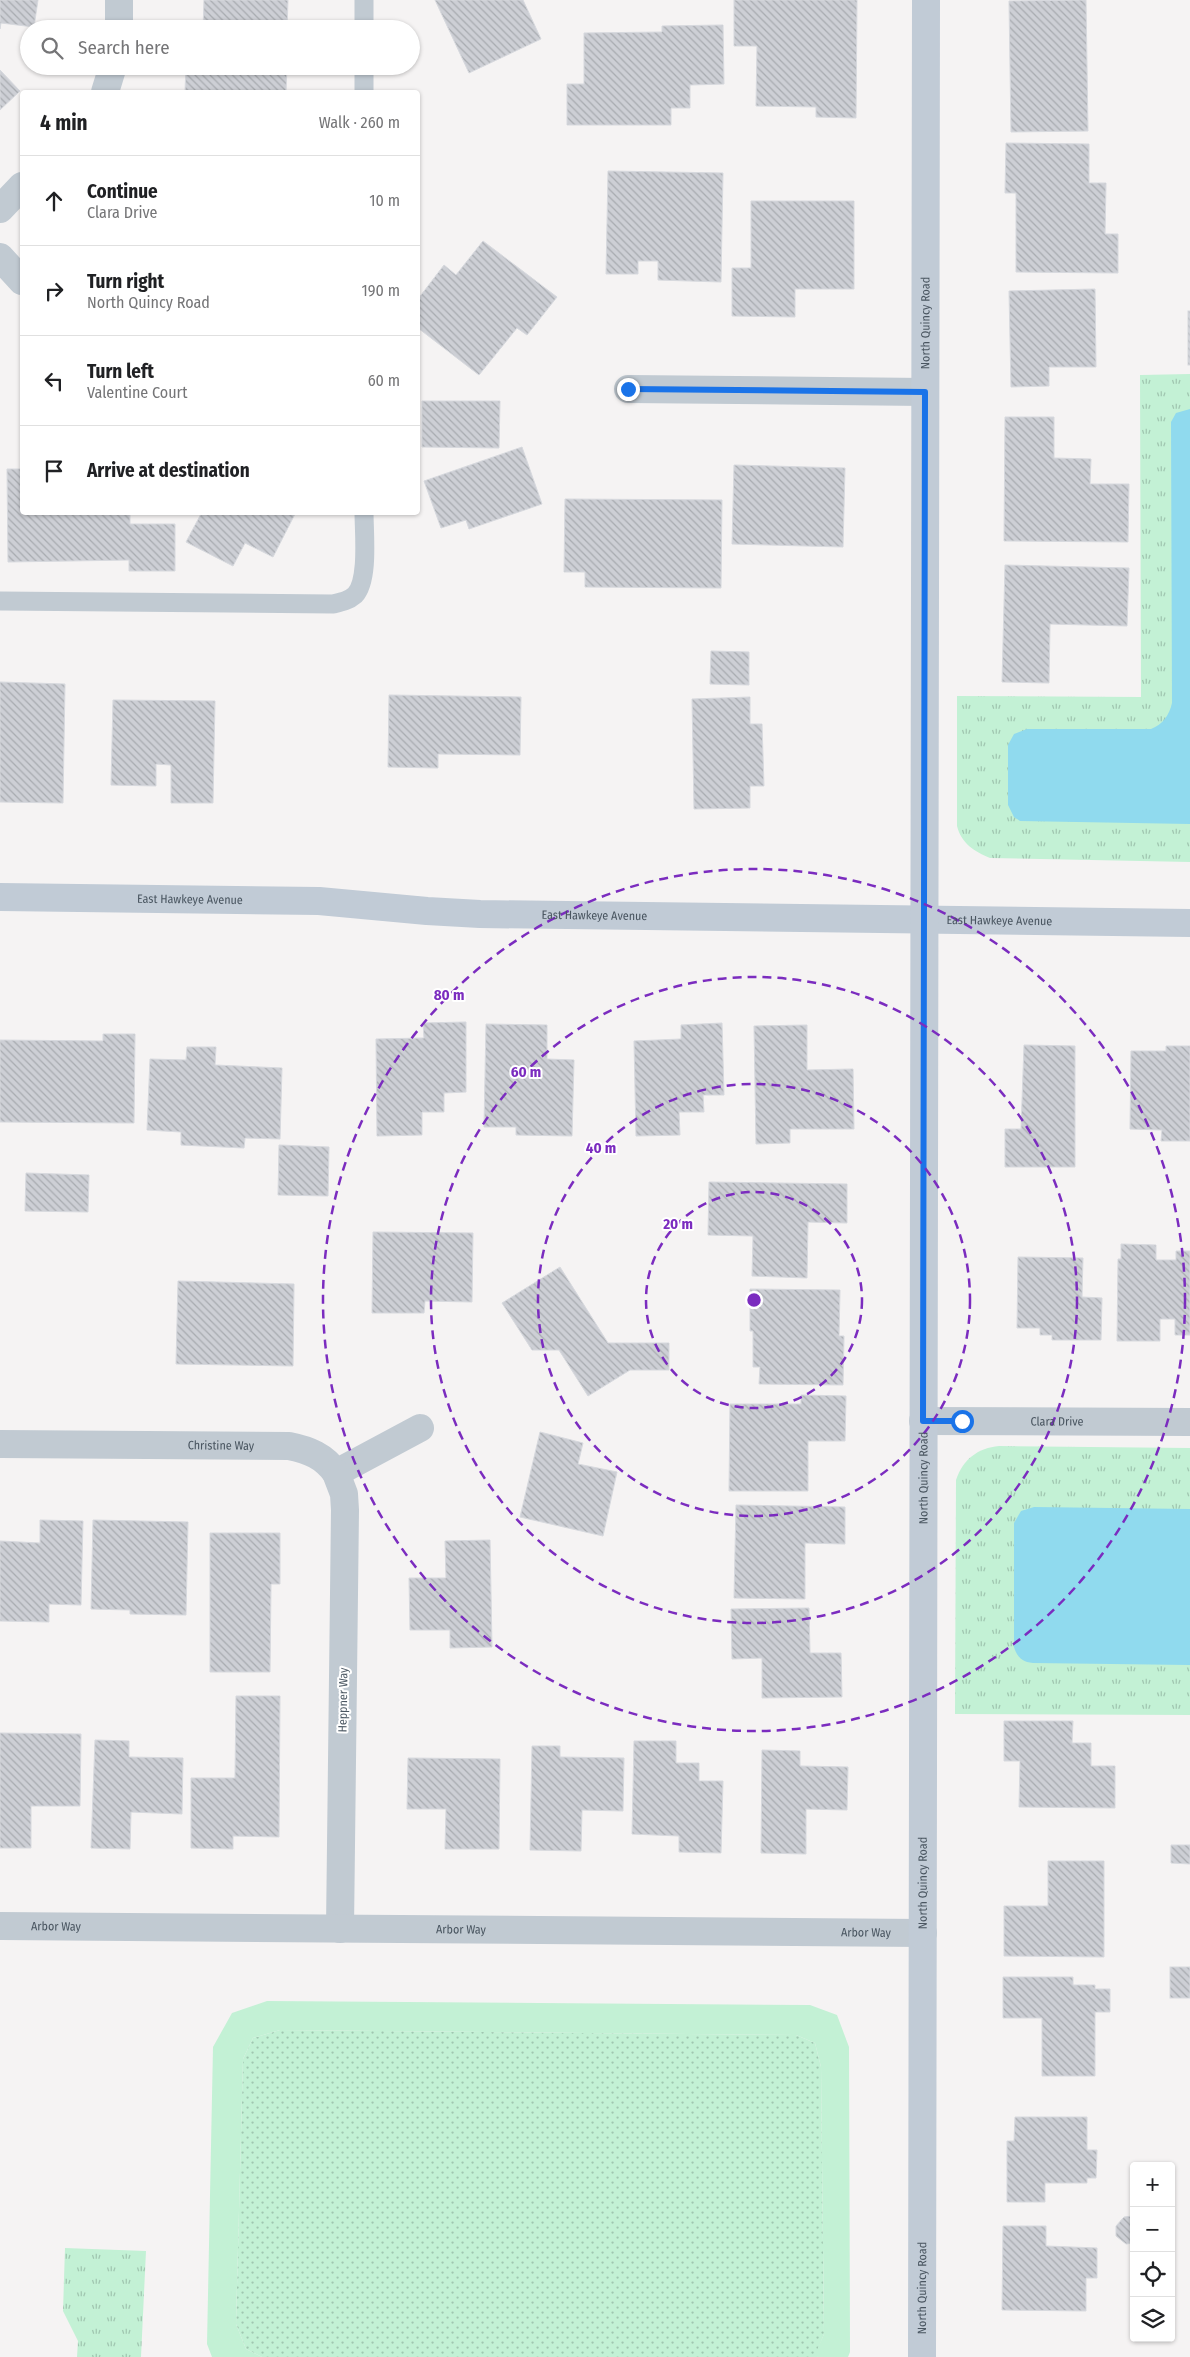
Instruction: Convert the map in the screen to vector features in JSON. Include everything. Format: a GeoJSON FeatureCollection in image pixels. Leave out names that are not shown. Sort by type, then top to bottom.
{"type":"FeatureCollection","features":[{"type":"Feature","properties":{"kind":"street"},"geometry":{"type":"LineString","coordinates":[[119,0],[119,20]]}},
{"type":"Feature","properties":{"kind":"street","name":"North Quincy Road"},"geometry":{"type":"LineString","coordinates":[[922,2357],[926,0]]}},
{"type":"Feature","properties":{"kind":"street"},"geometry":{"type":"LineString","coordinates":[[106,90],[110,75]]}},
{"type":"Feature","properties":{"kind":"street"},"geometry":{"type":"LineString","coordinates":[[0,208],[20,188]]}},
{"type":"Feature","properties":{"kind":"street"},"geometry":{"type":"LineString","coordinates":[[0,258],[20,279]]}},
{"type":"Feature","properties":{"kind":"street"},"geometry":{"type":"LineString","coordinates":[[628,389],[925,392]]}},
{"type":"Feature","properties":{"kind":"street","name":"East Hawkeye Avenue"},"geometry":{"type":"LineString","coordinates":[[0,897],[319,901],[427,912],[480,914],[1190,923]]}},
{"type":"Feature","properties":{"kind":"street","name":"Clara Drive"},"geometry":{"type":"LineString","coordinates":[[923,1421],[1190,1422]]}},
{"type":"Feature","properties":{"kind":"street"},"geometry":{"type":"LineString","coordinates":[[336,1473],[420,1428]]}},
{"type":"Feature","properties":{"kind":"street","name":"Christine Way"},"geometry":{"type":"LineString","coordinates":[[0,1444],[289,1446],[319,1455],[329,1463],[336,1473]]}},
{"type":"Feature","properties":{"kind":"street","name":"Heppner Way"},"geometry":{"type":"LineString","coordinates":[[336,1473],[344,1494],[345,1510],[340,1929]]}},
{"type":"Feature","properties":{"kind":"street","name":"Arbor Way"},"geometry":{"type":"LineString","coordinates":[[0,1926],[923,1933]]}},
{"type":"Feature","properties":{"kind":"lane"},"geometry":{"type":"LineString","coordinates":[[364,0],[364,20]]}},
{"type":"Feature","properties":{"kind":"lane"},"geometry":{"type":"LineString","coordinates":[[364,75],[364,90]]}},
{"type":"Feature","properties":{"kind":"lane"},"geometry":{"type":"LineString","coordinates":[[0,602],[333,604],[346,602],[356,594],[362,582],[364,515]]}},
{"type":"Feature","properties":{"kind":"green space"},"geometry":{"type":"Polygon","coordinates":[[[1190,374],[1190,862],[990,858],[969,846],[957,826],[957,696],[1141,697],[1140,375],[1190,374]]]}},
{"type":"Feature","properties":{"kind":"green space"},"geometry":{"type":"Polygon","coordinates":[[[999,1446],[1190,1448],[1190,1715],[955,1714],[956,1480],[963,1466],[972,1456],[984,1449],[999,1446]]]}},
{"type":"Feature","properties":{"kind":"green space"},"geometry":{"type":"Polygon","coordinates":[[[267,2001],[810,2005],[837,2015],[849,2047],[850,2352],[848,2357],[814,2357],[824,2334],[821,2067],[815,2043],[796,2035],[280,2030],[253,2038],[243,2059],[236,2324],[246,2349],[262,2357],[212,2357],[207,2344],[213,2047],[232,2013],[267,2001]]]}},
{"type":"Feature","properties":{"kind":"green space"},"geometry":{"type":"Polygon","coordinates":[[[280,2030],[796,2035],[815,2043],[821,2067],[824,2334],[815,2357],[262,2357],[246,2349],[236,2324],[243,2059],[253,2038],[280,2030]]]}},
{"type":"Feature","properties":{"kind":"green space"},"geometry":{"type":"Polygon","coordinates":[[[65,2248],[146,2251],[141,2357],[77,2357],[78,2341],[63,2311],[65,2248]]]}},
{"type":"Feature","properties":{"kind":"water"},"geometry":{"type":"Polygon","coordinates":[[[1190,409],[1190,824],[1020,821],[1014,817],[1008,805],[1008,745],[1014,734],[1027,729],[1151,729],[1159,725],[1169,712],[1172,703],[1171,422],[1176,413],[1190,409]]]}},
{"type":"Feature","properties":{"kind":"water"},"geometry":{"type":"Polygon","coordinates":[[[1034,1507],[1190,1509],[1190,1665],[1033,1663],[1020,1658],[1014,1647],[1014,1523],[1021,1511],[1034,1507]]]}},
{"type":"Feature","properties":{"kind":"building"},"geometry":{"type":"Polygon","coordinates":[[[0,0],[38,0],[35,20],[20,20],[20,25],[1,23],[0,29],[0,0]]]}},
{"type":"Feature","properties":{"kind":"building"},"geometry":{"type":"Polygon","coordinates":[[[204,0],[288,0],[287,20],[203,20],[204,0]]]}},
{"type":"Feature","properties":{"kind":"building"},"geometry":{"type":"Polygon","coordinates":[[[435,0],[523,0],[541,39],[469,73],[435,0]]]}},
{"type":"Feature","properties":{"kind":"building"},"geometry":{"type":"Polygon","coordinates":[[[734,0],[857,0],[856,118],[816,117],[816,107],[756,106],[757,46],[734,46],[734,0]]]}},
{"type":"Feature","properties":{"kind":"building"},"geometry":{"type":"Polygon","coordinates":[[[1086,0],[1088,131],[1011,132],[1009,1],[1086,0]]]}},
{"type":"Feature","properties":{"kind":"building"},"geometry":{"type":"Polygon","coordinates":[[[723,25],[724,84],[690,85],[690,108],[671,108],[671,125],[567,125],[567,84],[584,84],[584,33],[662,32],[662,26],[723,25]]]}},
{"type":"Feature","properties":{"kind":"building"},"geometry":{"type":"Polygon","coordinates":[[[0,70],[20,91],[0,110],[0,70]]]}},
{"type":"Feature","properties":{"kind":"building"},"geometry":{"type":"Polygon","coordinates":[[[186,75],[287,75],[286,90],[185,90],[186,75]]]}},
{"type":"Feature","properties":{"kind":"building"},"geometry":{"type":"Polygon","coordinates":[[[1006,143],[1089,144],[1089,183],[1106,183],[1105,234],[1118,234],[1118,273],[1016,272],[1016,193],[1005,193],[1006,143]]]}},
{"type":"Feature","properties":{"kind":"building"},"geometry":{"type":"Polygon","coordinates":[[[608,171],[723,173],[721,282],[658,280],[658,261],[638,261],[638,274],[606,274],[608,171]]]}},
{"type":"Feature","properties":{"kind":"building"},"geometry":{"type":"Polygon","coordinates":[[[751,201],[854,201],[854,289],[795,289],[795,317],[732,316],[732,268],[751,268],[751,201]]]}},
{"type":"Feature","properties":{"kind":"building"},"geometry":{"type":"Polygon","coordinates":[[[483,241],[557,297],[527,335],[517,328],[479,375],[420,330],[420,296],[444,265],[456,275],[483,241]]]}},
{"type":"Feature","properties":{"kind":"building"},"geometry":{"type":"Polygon","coordinates":[[[1095,289],[1096,367],[1049,367],[1049,386],[1011,387],[1009,291],[1095,289]]]}},
{"type":"Feature","properties":{"kind":"building"},"geometry":{"type":"Polygon","coordinates":[[[1188,311],[1190,311],[1190,365],[1188,365],[1188,311]]]}},
{"type":"Feature","properties":{"kind":"building"},"geometry":{"type":"Polygon","coordinates":[[[422,401],[500,401],[499,448],[422,447],[422,401]]]}},
{"type":"Feature","properties":{"kind":"building"},"geometry":{"type":"Polygon","coordinates":[[[1005,417],[1054,417],[1054,458],[1091,459],[1090,484],[1129,484],[1128,542],[1004,541],[1005,417]]]}},
{"type":"Feature","properties":{"kind":"building"},"geometry":{"type":"Polygon","coordinates":[[[522,447],[542,504],[469,529],[466,520],[441,528],[424,481],[522,447]]]}},
{"type":"Feature","properties":{"kind":"building"},"geometry":{"type":"Polygon","coordinates":[[[734,465],[845,468],[843,547],[732,544],[734,465]]]}},
{"type":"Feature","properties":{"kind":"building"},"geometry":{"type":"Polygon","coordinates":[[[7,469],[20,469],[20,515],[130,515],[130,524],[175,524],[175,571],[129,571],[129,560],[8,562],[7,469]]]}},
{"type":"Feature","properties":{"kind":"building"},"geometry":{"type":"Polygon","coordinates":[[[565,499],[722,500],[721,588],[585,587],[585,572],[564,572],[565,499]]]}},
{"type":"Feature","properties":{"kind":"building"},"geometry":{"type":"Polygon","coordinates":[[[200,515],[294,515],[273,557],[245,543],[233,566],[186,542],[200,515]]]}},
{"type":"Feature","properties":{"kind":"building"},"geometry":{"type":"Polygon","coordinates":[[[1005,565],[1129,568],[1127,626],[1050,624],[1049,683],[1002,682],[1005,565]]]}},
{"type":"Feature","properties":{"kind":"building"},"geometry":{"type":"Polygon","coordinates":[[[711,651],[749,652],[749,685],[710,684],[711,651]]]}},
{"type":"Feature","properties":{"kind":"building"},"geometry":{"type":"Polygon","coordinates":[[[0,682],[65,684],[63,803],[0,802],[0,682]]]}},
{"type":"Feature","properties":{"kind":"building"},"geometry":{"type":"Polygon","coordinates":[[[389,695],[521,697],[520,755],[438,754],[438,768],[388,767],[389,695]]]}},
{"type":"Feature","properties":{"kind":"building"},"geometry":{"type":"Polygon","coordinates":[[[750,697],[750,724],[762,724],[764,786],[750,786],[750,808],[694,809],[692,699],[750,697]]]}},
{"type":"Feature","properties":{"kind":"building"},"geometry":{"type":"Polygon","coordinates":[[[113,700],[215,701],[213,803],[171,803],[171,765],[156,764],[156,786],[111,785],[113,700]]]}},
{"type":"Feature","properties":{"kind":"building"},"geometry":{"type":"Polygon","coordinates":[[[466,1022],[466,1092],[444,1093],[444,1112],[422,1112],[422,1135],[377,1136],[376,1039],[424,1038],[423,1023],[466,1022]]]}},
{"type":"Feature","properties":{"kind":"building"},"geometry":{"type":"Polygon","coordinates":[[[722,1023],[724,1095],[703,1095],[704,1112],[679,1112],[680,1135],[636,1136],[634,1041],[681,1039],[681,1025],[722,1023]]]}},
{"type":"Feature","properties":{"kind":"building"},"geometry":{"type":"Polygon","coordinates":[[[486,1024],[547,1025],[547,1059],[574,1060],[572,1136],[516,1135],[516,1127],[484,1127],[486,1024]]]}},
{"type":"Feature","properties":{"kind":"building"},"geometry":{"type":"Polygon","coordinates":[[[807,1025],[807,1070],[853,1069],[854,1129],[790,1129],[790,1143],[756,1144],[754,1026],[807,1025]]]}},
{"type":"Feature","properties":{"kind":"building"},"geometry":{"type":"Polygon","coordinates":[[[103,1034],[135,1034],[134,1123],[0,1122],[0,1040],[103,1041],[103,1034]]]}},
{"type":"Feature","properties":{"kind":"building"},"geometry":{"type":"Polygon","coordinates":[[[1024,1045],[1075,1046],[1075,1167],[1005,1167],[1005,1129],[1021,1129],[1024,1045]]]}},
{"type":"Feature","properties":{"kind":"building"},"geometry":{"type":"Polygon","coordinates":[[[1166,1046],[1190,1046],[1190,1141],[1161,1141],[1162,1130],[1130,1129],[1131,1051],[1166,1051],[1166,1046]]]}},
{"type":"Feature","properties":{"kind":"building"},"geometry":{"type":"Polygon","coordinates":[[[187,1047],[216,1047],[215,1065],[282,1068],[280,1139],[245,1138],[244,1148],[181,1145],[181,1132],[147,1130],[150,1059],[186,1060],[187,1047]]]}},
{"type":"Feature","properties":{"kind":"building"},"geometry":{"type":"Polygon","coordinates":[[[279,1145],[329,1147],[328,1196],[278,1195],[279,1145]]]}},
{"type":"Feature","properties":{"kind":"building"},"geometry":{"type":"Polygon","coordinates":[[[26,1173],[89,1175],[88,1212],[25,1211],[26,1173]]]}},
{"type":"Feature","properties":{"kind":"building"},"geometry":{"type":"Polygon","coordinates":[[[709,1182],[847,1184],[847,1223],[808,1222],[807,1278],[752,1276],[753,1236],[708,1235],[709,1182]]]}},
{"type":"Feature","properties":{"kind":"building"},"geometry":{"type":"Polygon","coordinates":[[[373,1232],[473,1233],[472,1302],[425,1301],[424,1313],[372,1313],[373,1232]]]}},
{"type":"Feature","properties":{"kind":"building"},"geometry":{"type":"Polygon","coordinates":[[[1121,1244],[1156,1245],[1156,1260],[1176,1260],[1176,1251],[1190,1251],[1190,1335],[1175,1335],[1175,1319],[1160,1319],[1160,1341],[1117,1341],[1118,1259],[1121,1259],[1121,1244]]]}},
{"type":"Feature","properties":{"kind":"building"},"geometry":{"type":"Polygon","coordinates":[[[1018,1257],[1083,1258],[1082,1297],[1102,1298],[1101,1340],[1052,1340],[1052,1335],[1040,1335],[1040,1328],[1017,1328],[1018,1257]]]}},
{"type":"Feature","properties":{"kind":"building"},"geometry":{"type":"Polygon","coordinates":[[[560,1267],[608,1343],[669,1343],[669,1370],[630,1370],[588,1396],[559,1350],[532,1350],[502,1303],[560,1267]]]}},
{"type":"Feature","properties":{"kind":"building"},"geometry":{"type":"Polygon","coordinates":[[[178,1281],[294,1284],[293,1366],[176,1364],[178,1281]]]}},
{"type":"Feature","properties":{"kind":"building"},"geometry":{"type":"Polygon","coordinates":[[[750,1289],[840,1290],[839,1336],[844,1336],[843,1385],[759,1384],[760,1367],[753,1367],[753,1331],[750,1331],[750,1289]]]}},
{"type":"Feature","properties":{"kind":"building"},"geometry":{"type":"Polygon","coordinates":[[[801,1395],[846,1396],[845,1441],[808,1441],[808,1491],[729,1491],[730,1404],[801,1404],[801,1395]]]}},
{"type":"Feature","properties":{"kind":"building"},"geometry":{"type":"Polygon","coordinates":[[[540,1432],[583,1443],[578,1464],[617,1472],[603,1536],[520,1517],[540,1432]]]}},
{"type":"Feature","properties":{"kind":"building"},"geometry":{"type":"Polygon","coordinates":[[[736,1505],[845,1507],[845,1544],[805,1543],[805,1599],[734,1598],[736,1505]]]}},
{"type":"Feature","properties":{"kind":"building"},"geometry":{"type":"Polygon","coordinates":[[[40,1520],[83,1521],[81,1605],[49,1604],[49,1622],[0,1621],[0,1541],[40,1543],[40,1520]]]}},
{"type":"Feature","properties":{"kind":"building"},"geometry":{"type":"Polygon","coordinates":[[[93,1520],[188,1522],[186,1615],[130,1614],[130,1610],[91,1609],[93,1520]]]}},
{"type":"Feature","properties":{"kind":"building"},"geometry":{"type":"Polygon","coordinates":[[[210,1533],[280,1533],[280,1584],[271,1584],[270,1672],[210,1672],[210,1533]]]}},
{"type":"Feature","properties":{"kind":"building"},"geometry":{"type":"Polygon","coordinates":[[[490,1540],[492,1647],[450,1648],[450,1630],[410,1630],[409,1578],[446,1578],[445,1541],[490,1540]]]}},
{"type":"Feature","properties":{"kind":"building"},"geometry":{"type":"Polygon","coordinates":[[[809,1608],[810,1653],[841,1653],[842,1697],[762,1698],[762,1658],[732,1659],[731,1609],[809,1608]]]}},
{"type":"Feature","properties":{"kind":"building"},"geometry":{"type":"Polygon","coordinates":[[[236,1696],[280,1696],[279,1837],[233,1836],[233,1849],[191,1848],[191,1778],[235,1778],[236,1696]]]}},
{"type":"Feature","properties":{"kind":"building"},"geometry":{"type":"Polygon","coordinates":[[[1004,1721],[1073,1721],[1072,1743],[1091,1743],[1091,1766],[1115,1766],[1115,1808],[1019,1807],[1020,1761],[1004,1761],[1004,1721]]]}},
{"type":"Feature","properties":{"kind":"building"},"geometry":{"type":"Polygon","coordinates":[[[0,1733],[81,1734],[80,1806],[31,1806],[31,1848],[0,1848],[0,1733]]]}},
{"type":"Feature","properties":{"kind":"building"},"geometry":{"type":"Polygon","coordinates":[[[95,1740],[129,1741],[129,1757],[183,1758],[182,1814],[131,1812],[130,1849],[91,1848],[95,1740]]]}},
{"type":"Feature","properties":{"kind":"building"},"geometry":{"type":"Polygon","coordinates":[[[634,1741],[676,1741],[676,1763],[699,1763],[699,1781],[723,1781],[721,1853],[679,1852],[679,1836],[632,1834],[634,1741]]]}},
{"type":"Feature","properties":{"kind":"building"},"geometry":{"type":"Polygon","coordinates":[[[532,1746],[560,1746],[560,1757],[624,1758],[623,1811],[582,1810],[581,1851],[530,1850],[532,1746]]]}},
{"type":"Feature","properties":{"kind":"building"},"geometry":{"type":"Polygon","coordinates":[[[762,1750],[800,1751],[800,1766],[848,1767],[847,1810],[806,1809],[806,1854],[761,1853],[762,1750]]]}},
{"type":"Feature","properties":{"kind":"building"},"geometry":{"type":"Polygon","coordinates":[[[408,1758],[500,1759],[499,1849],[445,1849],[446,1809],[407,1809],[408,1758]]]}},
{"type":"Feature","properties":{"kind":"building"},"geometry":{"type":"Polygon","coordinates":[[[1171,1845],[1190,1845],[1190,1864],[1171,1863],[1171,1845]]]}},
{"type":"Feature","properties":{"kind":"building"},"geometry":{"type":"Polygon","coordinates":[[[1048,1861],[1104,1861],[1104,1957],[1004,1956],[1004,1906],[1048,1906],[1048,1861]]]}},
{"type":"Feature","properties":{"kind":"building"},"geometry":{"type":"Polygon","coordinates":[[[1170,1967],[1190,1967],[1190,1998],[1170,1998],[1170,1967]]]}},
{"type":"Feature","properties":{"kind":"building"},"geometry":{"type":"Polygon","coordinates":[[[1003,1977],[1073,1977],[1073,1985],[1095,1985],[1095,1989],[1110,1989],[1110,2012],[1095,2012],[1095,2076],[1042,2076],[1042,2018],[1003,2018],[1003,1977]]]}},
{"type":"Feature","properties":{"kind":"building"},"geometry":{"type":"Polygon","coordinates":[[[1015,2117],[1087,2117],[1087,2150],[1097,2150],[1096,2178],[1087,2178],[1087,2183],[1045,2183],[1045,2202],[1007,2202],[1007,2141],[1014,2141],[1015,2117]]]}},
{"type":"Feature","properties":{"kind":"building"},"geometry":{"type":"Polygon","coordinates":[[[1130,2216],[1130,2244],[1126,2244],[1116,2236],[1116,2226],[1124,2217],[1130,2216]]]}},
{"type":"Feature","properties":{"kind":"building"},"geometry":{"type":"Polygon","coordinates":[[[1003,2226],[1046,2226],[1046,2246],[1097,2248],[1097,2278],[1086,2278],[1086,2311],[1002,2310],[1003,2226]]]}},
{"type":"Feature","properties":{"kind":"route"},"geometry":{"type":"LineString","coordinates":[[628,389],[925,392],[923,1421],[962,1421]]}}]}
